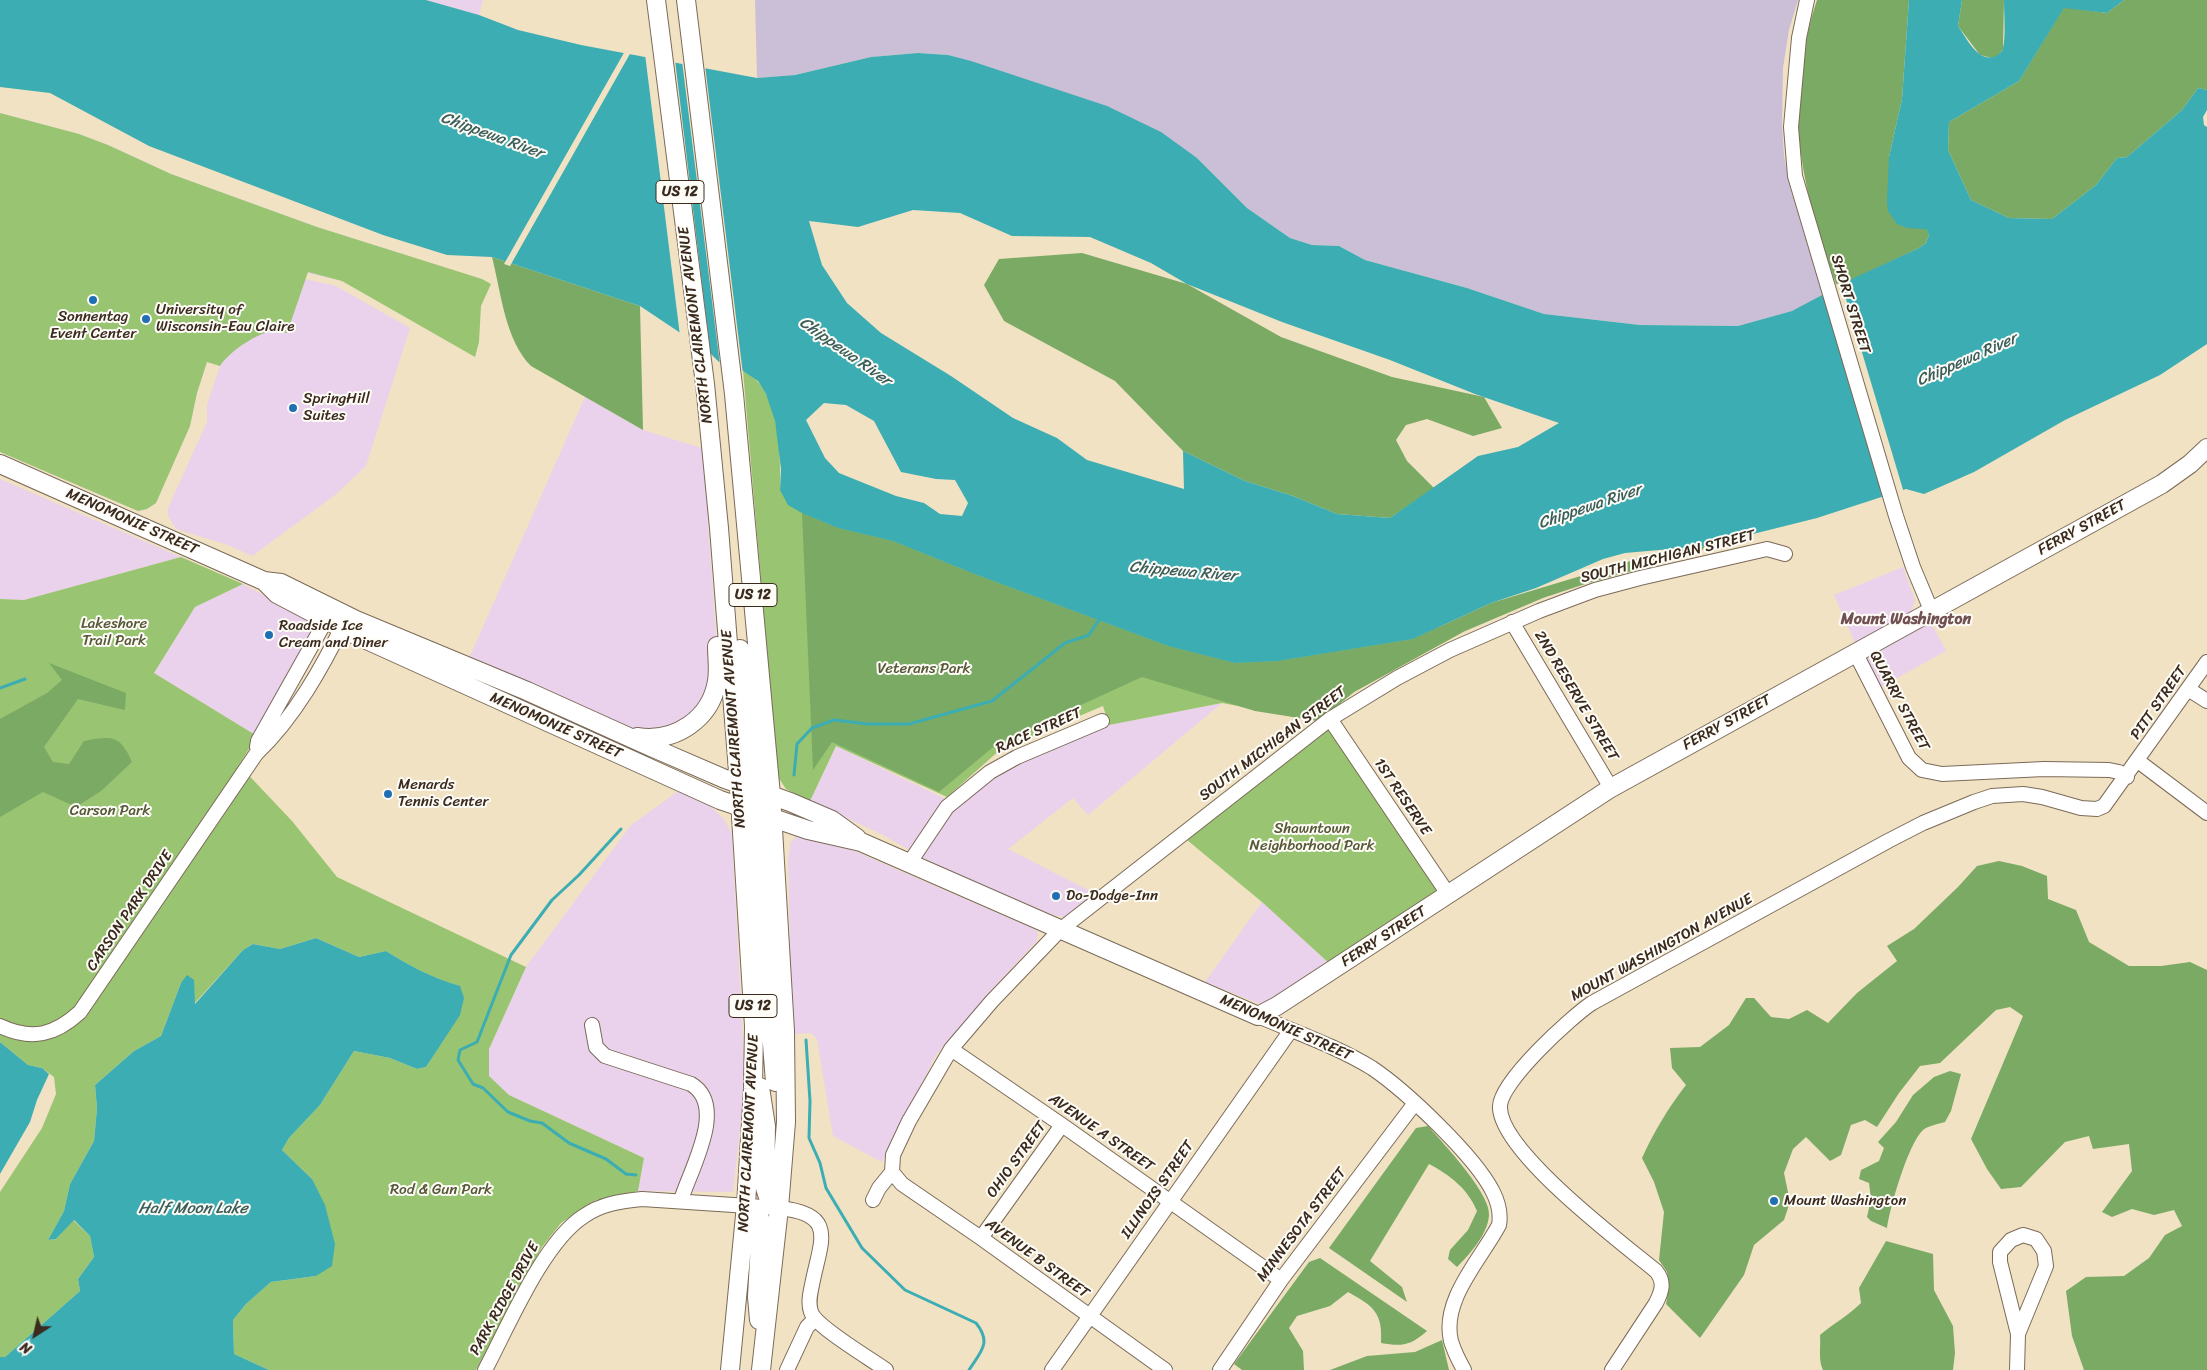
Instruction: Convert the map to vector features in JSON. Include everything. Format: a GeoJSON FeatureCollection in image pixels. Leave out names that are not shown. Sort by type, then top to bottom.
{"type":"FeatureCollection","features":[{"type":"Feature","properties":{"kind":"main road","name":"NORTH CLAIREMONT AVENUE"},"geometry":{"type":"LineString","coordinates":[[656,0],[705,384],[746,787]]}},
{"type":"Feature","properties":{"kind":"main road","name":"NORTH CLAIREMONT AVENUE"},"geometry":{"type":"LineString","coordinates":[[686,3],[734,394],[771,796],[785,1031],[785,1131],[779,1208],[761,1370]]}},
{"type":"Feature","properties":{"kind":"main road","name":"FERRY STREET"},"geometry":{"type":"LineString","coordinates":[[1258,1016],[1277,1006],[1611,788],[2162,484],[2190,464],[2207,448]]}},
{"type":"Feature","properties":{"kind":"main road"},"geometry":{"type":"LineString","coordinates":[[625,734],[642,738],[661,737],[683,730],[698,718],[711,701],[715,691],[718,660],[708,524],[711,451]]}},
{"type":"Feature","properties":{"kind":"main road","name":"MENOMONIE STREET"},"geometry":{"type":"LineString","coordinates":[[0,464],[264,581],[282,584],[337,618],[720,800],[808,830],[861,842],[1258,1016]]}},
{"type":"Feature","properties":{"kind":"main road","name":"MENOMONIE STREET"},"geometry":{"type":"LineString","coordinates":[[337,618],[625,734],[746,787],[832,820],[861,842]]}},
{"type":"Feature","properties":{"kind":"main road"},"geometry":{"type":"LineString","coordinates":[[746,787],[746,809],[755,827],[759,865],[774,1076],[785,1131]]}},
{"type":"Feature","properties":{"kind":"main road"},"geometry":{"type":"LineString","coordinates":[[746,787],[772,818]]}},
{"type":"Feature","properties":{"kind":"main road","name":"NORTH CLAIREMONT AVENUE"},"geometry":{"type":"LineString","coordinates":[[730,1370],[746,1205],[754,1055],[746,809]]}},
{"type":"Feature","properties":{"kind":"main road"},"geometry":{"type":"LineString","coordinates":[[754,1055],[766,1126],[765,1188],[768,1197],[779,1208]]}},
{"type":"Feature","properties":{"kind":"main road"},"geometry":{"type":"LineString","coordinates":[[746,1205],[760,1218],[761,1224],[757,1314],[764,1342]]}},
{"type":"Feature","properties":{"kind":"street","name":"SHORT STREET"},"geometry":{"type":"LineString","coordinates":[[1807,0],[1799,38],[1791,127],[1795,176],[1896,516],[1913,567],[1931,610]]}},
{"type":"Feature","properties":{"kind":"street","name":"SOUTH MICHIGAN STREET"},"geometry":{"type":"LineString","coordinates":[[892,1172],[893,1155],[909,1121],[951,1049],[992,1001],[1060,930],[1330,719],[1403,675],[1450,650],[1512,622],[1595,590],[1767,549],[1785,554]]}},
{"type":"Feature","properties":{"kind":"street","name":"CARSON PARK DRIVE"},"geometry":{"type":"LineString","coordinates":[[0,1026],[18,1033],[44,1033],[56,1030],[80,1012],[256,754],[258,741],[337,618]]}},
{"type":"Feature","properties":{"kind":"street","name":"2ND RESERVE STREET"},"geometry":{"type":"LineString","coordinates":[[1512,622],[1611,788]]}},
{"type":"Feature","properties":{"kind":"street","name":"QUARRY STREET"},"geometry":{"type":"LineString","coordinates":[[1855,652],[1909,758],[1922,770],[1942,774],[2090,770],[2115,771],[2127,777]]}},
{"type":"Feature","properties":{"kind":"street","name":"PITT STREET"},"geometry":{"type":"LineString","coordinates":[[2138,761],[2207,662]]}},
{"type":"Feature","properties":{"kind":"street"},"geometry":{"type":"LineString","coordinates":[[2188,689],[2207,701]]}},
{"type":"Feature","properties":{"kind":"street","name":"1ST RESERVE"},"geometry":{"type":"LineString","coordinates":[[1330,719],[1448,894]]}},
{"type":"Feature","properties":{"kind":"street","name":"RACE STREET"},"geometry":{"type":"LineString","coordinates":[[910,862],[947,807],[990,772],[1017,756],[1102,721]]}},
{"type":"Feature","properties":{"kind":"street"},"geometry":{"type":"LineString","coordinates":[[2138,761],[2207,813]]}},
{"type":"Feature","properties":{"kind":"street","name":"MOUNT WASHINGTON AVENUE"},"geometry":{"type":"LineString","coordinates":[[1612,1370],[1656,1303],[1661,1293],[1662,1281],[1656,1271],[1572,1202],[1516,1142],[1504,1124],[1500,1104],[1506,1090],[1517,1075],[1567,1023],[1592,1003],[1923,823],[1992,796],[2008,794],[2042,796],[2081,808],[2097,809],[2108,803],[2138,761]]}},
{"type":"Feature","properties":{"kind":"street","name":"MENOMONIE STREET"},"geometry":{"type":"LineString","coordinates":[[1258,1016],[1372,1068],[1414,1103],[1446,1134],[1470,1161],[1493,1192],[1498,1205],[1499,1225],[1462,1285],[1451,1309],[1449,1319],[1451,1342],[1464,1370]]}},
{"type":"Feature","properties":{"kind":"street"},"geometry":{"type":"LineString","coordinates":[[592,1025],[596,1046],[605,1056],[691,1084],[702,1094],[708,1116],[681,1200]]}},
{"type":"Feature","properties":{"kind":"street","name":"ILLINOIS STREET"},"geometry":{"type":"LineString","coordinates":[[1052,1370],[1291,1030]]}},
{"type":"Feature","properties":{"kind":"street","name":"AVENUE A STREET"},"geometry":{"type":"LineString","coordinates":[[951,1049],[1062,1124],[1281,1280]]}},
{"type":"Feature","properties":{"kind":"street","name":"MINNESOTA STREET"},"geometry":{"type":"LineString","coordinates":[[1220,1370],[1281,1280],[1414,1103]]}},
{"type":"Feature","properties":{"kind":"street","name":"OHIO STREET"},"geometry":{"type":"LineString","coordinates":[[981,1238],[1062,1124]]}},
{"type":"Feature","properties":{"kind":"street"},"geometry":{"type":"LineString","coordinates":[[872,1200],[892,1172]]}},
{"type":"Feature","properties":{"kind":"street","name":"AVENUE B STREET"},"geometry":{"type":"LineString","coordinates":[[892,1172],[902,1184],[1166,1370]]}},
{"type":"Feature","properties":{"kind":"street","name":"PARK RIDGE DRIVE"},"geometry":{"type":"LineString","coordinates":[[485,1370],[542,1264],[556,1243],[572,1225],[597,1208],[624,1201],[642,1199],[681,1200],[779,1208],[806,1213],[815,1220],[822,1231],[810,1297],[811,1312],[815,1318]]}},
{"type":"Feature","properties":{"kind":"street"},"geometry":{"type":"LineString","coordinates":[[2017,1370],[2018,1334],[2000,1262],[2000,1252],[2011,1240],[2023,1236],[2036,1239],[2044,1251],[2046,1266],[2018,1334]]}},
{"type":"Feature","properties":{"kind":"street"},"geometry":{"type":"LineString","coordinates":[[787,1370],[807,1327],[815,1318],[886,1370]]}},
{"type":"Feature","properties":{"kind":"shaded area"},"geometry":{"type":"Polygon","coordinates":[[[426,0],[483,0],[479,15],[426,0]]]}},
{"type":"Feature","properties":{"kind":"shaded area"},"geometry":{"type":"Polygon","coordinates":[[[755,0],[1798,0],[1789,30],[1783,68],[1782,124],[1784,156],[1791,191],[1824,294],[1793,311],[1738,326],[1640,325],[1544,314],[1467,288],[1365,260],[1339,246],[1312,245],[1290,238],[1247,208],[1197,158],[948,55],[918,53],[871,57],[795,75],[757,78],[755,0]]]}},
{"type":"Feature","properties":{"kind":"shaded area","name":"University of Wisconsin-Eau Claire"},"geometry":{"type":"Polygon","coordinates":[[[0,113],[79,134],[171,174],[317,227],[412,257],[390,308],[342,281],[307,273],[305,279],[336,286],[410,328],[366,466],[335,495],[252,556],[228,545],[176,529],[168,516],[168,508],[207,422],[207,405],[220,366],[207,362],[197,393],[190,426],[156,503],[147,509],[138,511],[0,452],[0,113]]]}},
{"type":"Feature","properties":{"kind":"shaded area"},"geometry":{"type":"Polygon","coordinates":[[[585,397],[643,430],[711,451],[708,524],[718,660],[705,711],[651,738],[466,665],[585,397]]]}},
{"type":"Feature","properties":{"kind":"shaded area"},"geometry":{"type":"Polygon","coordinates":[[[0,479],[181,557],[24,600],[0,599],[0,479]]]}},
{"type":"Feature","properties":{"kind":"shaded area"},"geometry":{"type":"Polygon","coordinates":[[[1903,567],[1915,600],[1912,611],[1909,615],[1856,645],[1834,595],[1903,567]]]}},
{"type":"Feature","properties":{"kind":"shaded area"},"geometry":{"type":"Polygon","coordinates":[[[243,584],[306,618],[312,622],[313,629],[313,634],[257,736],[154,673],[195,607],[243,584]]]}},
{"type":"Feature","properties":{"kind":"shaded area"},"geometry":{"type":"Polygon","coordinates":[[[1929,619],[1946,651],[1877,689],[1863,658],[1929,619]]]}},
{"type":"Feature","properties":{"kind":"shaded area"},"geometry":{"type":"Polygon","coordinates":[[[1222,703],[1088,815],[1073,798],[1008,849],[1094,893],[1064,917],[1053,915],[946,870],[877,832],[810,801],[836,746],[958,805],[998,773],[1109,725],[1222,703]]]}},
{"type":"Feature","properties":{"kind":"shaded area"},"geometry":{"type":"Polygon","coordinates":[[[680,790],[709,805],[723,818],[732,834],[745,1081],[733,1192],[638,1191],[644,1158],[509,1095],[489,1076],[489,1049],[526,967],[631,825],[680,790]]]}},
{"type":"Feature","properties":{"kind":"shaded area"},"geometry":{"type":"Polygon","coordinates":[[[802,836],[852,850],[1037,931],[1036,942],[994,987],[936,1055],[882,1162],[833,1136],[817,1039],[811,1033],[792,1034],[788,857],[791,842],[796,837],[802,836]]]}},
{"type":"Feature","properties":{"kind":"shaded area"},"geometry":{"type":"Polygon","coordinates":[[[1262,902],[1330,964],[1268,1004],[1260,1004],[1205,982],[1262,902]]]}},
{"type":"Feature","properties":{"kind":"green space"},"geometry":{"type":"Polygon","coordinates":[[[1817,0],[1909,0],[1902,99],[1889,157],[1907,228],[1926,228],[1929,235],[1926,243],[1919,248],[1837,287],[1811,205],[1799,135],[1800,76],[1811,18],[1817,0]]]}},
{"type":"Feature","properties":{"kind":"green space"},"geometry":{"type":"Polygon","coordinates":[[[1962,0],[2004,0],[2003,49],[1998,56],[1992,58],[1980,55],[1958,26],[1962,0]]]}},
{"type":"Feature","properties":{"kind":"green space"},"geometry":{"type":"Polygon","coordinates":[[[2124,0],[2207,0],[2207,90],[2198,88],[2182,110],[2127,157],[2117,158],[2096,185],[2052,219],[2009,218],[1971,200],[1948,150],[1949,122],[2019,81],[2064,7],[2107,13],[2124,0]]]}},
{"type":"Feature","properties":{"kind":"green space","name":"University of Wisconsin-Eau Claire"},"geometry":{"type":"Polygon","coordinates":[[[0,113],[79,134],[171,174],[317,227],[482,279],[491,284],[481,306],[479,342],[475,357],[342,281],[308,272],[287,333],[273,331],[257,336],[236,350],[220,366],[207,362],[197,393],[190,426],[156,503],[147,509],[138,511],[0,452],[0,113]]]}},
{"type":"Feature","properties":{"kind":"green space"},"geometry":{"type":"Polygon","coordinates":[[[1082,253],[1187,284],[1281,337],[1392,377],[1484,397],[1502,428],[1473,436],[1427,419],[1406,425],[1396,440],[1407,461],[1434,488],[1390,518],[1337,514],[1293,496],[1245,481],[1183,451],[1115,381],[1004,321],[984,285],[999,259],[1082,253]]]}},
{"type":"Feature","properties":{"kind":"green space"},"geometry":{"type":"Polygon","coordinates":[[[492,257],[640,306],[643,430],[531,366],[515,343],[505,315],[492,257]]]}},
{"type":"Feature","properties":{"kind":"green space","name":"Veterans Park"},"geometry":{"type":"Polygon","coordinates":[[[743,371],[758,382],[770,404],[779,449],[780,490],[1463,632],[1354,692],[1318,721],[1222,703],[1109,725],[1103,706],[1001,749],[947,797],[836,746],[810,801],[786,789],[778,777],[743,371]]]}},
{"type":"Feature","properties":{"kind":"green space","name":"Veterans Park"},"geometry":{"type":"Polygon","coordinates":[[[802,513],[838,528],[893,541],[972,573],[1168,646],[1235,663],[1278,661],[1413,639],[1491,603],[1657,553],[1705,546],[1701,552],[1588,583],[1543,598],[1463,632],[1354,692],[1318,721],[1255,711],[1142,677],[998,743],[939,792],[832,742],[813,770],[802,513]]]}},
{"type":"Feature","properties":{"kind":"green space"},"geometry":{"type":"Polygon","coordinates":[[[181,557],[243,584],[195,607],[154,673],[257,736],[239,765],[292,821],[337,877],[526,967],[489,1049],[489,1076],[509,1095],[644,1158],[638,1191],[596,1200],[561,1223],[542,1247],[476,1370],[269,1370],[234,1354],[233,1320],[246,1304],[271,1282],[316,1276],[312,1179],[282,1150],[289,1138],[320,1105],[354,1051],[390,1058],[417,1069],[426,1067],[436,1051],[459,986],[421,971],[386,951],[359,957],[316,938],[280,949],[253,944],[243,950],[194,1004],[181,983],[161,1036],[134,1051],[95,1085],[97,1108],[94,1141],[70,1184],[64,1211],[48,1240],[56,1239],[73,1220],[90,1236],[94,1257],[78,1279],[80,1291],[5,1357],[0,1357],[0,1192],[42,1128],[56,1094],[54,1077],[42,1068],[28,1065],[0,1042],[0,599],[24,600],[181,557]]]}},
{"type":"Feature","properties":{"kind":"green space"},"geometry":{"type":"Polygon","coordinates":[[[49,663],[126,693],[125,710],[78,699],[44,747],[53,762],[69,764],[84,741],[108,738],[114,739],[123,746],[132,762],[101,791],[76,807],[43,792],[0,817],[0,719],[47,693],[62,680],[49,663]]]}},
{"type":"Feature","properties":{"kind":"green space","name":"Shawntown Neighborhood Park"},"geometry":{"type":"Polygon","coordinates":[[[1330,719],[1448,894],[1330,964],[1262,902],[1181,835],[1330,719]]]}},
{"type":"Feature","properties":{"kind":"green space"},"geometry":{"type":"Polygon","coordinates":[[[1999,861],[2022,866],[2047,876],[2048,899],[2076,910],[2089,942],[2129,966],[2161,966],[2190,962],[2207,970],[2207,1370],[2084,1370],[2072,1336],[2066,1291],[2086,1277],[2124,1276],[2149,1258],[2165,1235],[2182,1226],[2174,1210],[2154,1215],[2132,1209],[2112,1217],[2102,1212],[2132,1171],[2129,1144],[2093,1149],[2089,1136],[2065,1142],[2021,1187],[2001,1189],[1987,1169],[1971,1139],[2023,1016],[2010,1007],[1996,1010],[1940,1063],[1920,1066],[1899,1093],[1877,1127],[1865,1120],[1851,1125],[1841,1155],[1830,1161],[1806,1137],[1793,1149],[1784,1173],[1790,1202],[1784,1220],[1754,1245],[1744,1275],[1700,1338],[1666,1304],[1669,1286],[1667,1272],[1659,1260],[1664,1212],[1654,1182],[1642,1158],[1662,1120],[1686,1085],[1672,1068],[1670,1048],[1700,1047],[1729,1025],[1746,998],[1754,998],[1771,1017],[1789,1019],[1807,1010],[1828,1023],[1857,993],[1897,961],[1887,946],[1914,929],[1977,866],[1999,861]]]}},
{"type":"Feature","properties":{"kind":"green space"},"geometry":{"type":"Polygon","coordinates":[[[1950,1071],[1961,1074],[1951,1111],[1945,1122],[1923,1130],[1917,1137],[1900,1176],[1887,1228],[1871,1221],[1867,1217],[1871,1199],[1869,1183],[1859,1179],[1861,1170],[1879,1161],[1884,1148],[1878,1142],[1896,1122],[1913,1095],[1934,1077],[1950,1071]]]}},
{"type":"Feature","properties":{"kind":"green space"},"geometry":{"type":"Polygon","coordinates":[[[1428,1126],[1475,1182],[1488,1206],[1489,1215],[1482,1236],[1473,1250],[1457,1267],[1448,1259],[1450,1250],[1468,1230],[1477,1211],[1469,1196],[1458,1183],[1429,1164],[1370,1261],[1402,1287],[1407,1302],[1329,1248],[1416,1128],[1428,1126]]]}},
{"type":"Feature","properties":{"kind":"green space"},"geometry":{"type":"Polygon","coordinates":[[[1886,1241],[1933,1254],[1934,1290],[1953,1326],[1955,1353],[1953,1370],[1823,1370],[1820,1358],[1820,1335],[1861,1303],[1859,1288],[1886,1241]]]}},
{"type":"Feature","properties":{"kind":"green space"},"geometry":{"type":"Polygon","coordinates":[[[1320,1258],[1427,1331],[1406,1344],[1381,1343],[1380,1324],[1375,1311],[1348,1292],[1330,1306],[1297,1316],[1289,1328],[1303,1351],[1304,1370],[1242,1370],[1234,1364],[1309,1262],[1320,1258]]]}},
{"type":"Feature","properties":{"kind":"green space"},"geometry":{"type":"Polygon","coordinates":[[[1442,1340],[1449,1370],[1330,1370],[1367,1356],[1415,1352],[1442,1340]]]}},
{"type":"Feature","properties":{"kind":"water","name":"Chippewa River"},"geometry":{"type":"Polygon","coordinates":[[[0,0],[426,0],[479,15],[518,30],[581,45],[757,78],[795,75],[871,57],[918,53],[948,55],[1107,106],[1161,132],[1197,158],[1247,208],[1290,238],[1312,245],[1339,246],[1365,260],[1467,288],[1544,314],[1640,325],[1738,326],[1792,311],[1926,243],[1929,235],[1926,229],[1907,228],[1897,224],[1888,211],[1887,201],[1889,157],[1902,99],[1909,0],[1962,0],[1958,26],[1978,53],[1990,57],[1997,55],[2003,49],[2005,32],[2004,0],[2124,0],[2107,13],[2064,8],[2019,81],[1949,122],[1948,150],[1971,200],[2009,218],[2052,219],[2096,185],[2117,158],[2127,157],[2182,110],[2198,88],[2207,90],[2207,110],[2203,117],[2204,125],[2207,127],[2207,344],[2160,375],[2065,420],[1974,472],[1924,494],[1906,489],[1817,518],[1705,546],[1625,553],[1603,559],[1536,588],[1491,603],[1413,639],[1278,661],[1235,663],[1168,646],[972,573],[893,541],[838,528],[788,505],[780,490],[781,469],[775,421],[766,394],[758,381],[743,371],[719,362],[709,352],[640,306],[492,257],[447,255],[383,235],[149,146],[50,93],[0,87],[0,0]],[[913,210],[858,227],[809,221],[822,265],[847,303],[881,333],[951,376],[1013,418],[1057,438],[1087,460],[1184,489],[1183,451],[1245,481],[1293,496],[1337,514],[1390,518],[1478,456],[1518,447],[1559,423],[1475,394],[1390,360],[1282,322],[1187,284],[1151,263],[1090,237],[1012,236],[960,213],[913,210]],[[824,403],[806,420],[825,458],[839,473],[896,496],[924,503],[940,514],[962,516],[968,503],[955,480],[936,479],[901,472],[874,421],[846,405],[824,403]]]}},
{"type":"Feature","properties":{"kind":"water","name":"Half Moon Lake"},"geometry":{"type":"Polygon","coordinates":[[[316,938],[359,957],[386,951],[422,971],[460,986],[464,998],[460,1015],[426,1067],[417,1069],[390,1058],[354,1051],[320,1105],[289,1138],[282,1150],[312,1179],[325,1205],[335,1244],[332,1266],[316,1276],[271,1282],[246,1304],[233,1320],[234,1354],[269,1370],[0,1370],[0,1357],[5,1357],[80,1291],[78,1279],[94,1257],[90,1236],[74,1220],[56,1239],[48,1240],[64,1211],[70,1184],[94,1141],[97,1108],[95,1085],[134,1051],[161,1036],[181,983],[187,975],[194,980],[195,1004],[243,950],[253,944],[280,949],[316,938]]]}},
{"type":"Feature","properties":{"kind":"water"},"geometry":{"type":"Polygon","coordinates":[[[0,1042],[28,1065],[42,1068],[49,1074],[37,1100],[30,1122],[0,1174],[0,1042]]]}},
{"type":"Feature","properties":{"kind":"pier"},"geometry":{"type":"Polygon","coordinates":[[[625,51],[631,52],[510,266],[504,264],[625,51]]]}},
{"type":"Feature","properties":{"kind":"pier"},"geometry":{"type":"Polygon","coordinates":[[[645,54],[675,60],[711,358],[680,336],[645,54]]]}},
{"type":"Feature","properties":{"kind":"pier"},"geometry":{"type":"Polygon","coordinates":[[[682,61],[705,65],[743,374],[720,365],[682,61]]]}},
{"type":"Feature","properties":{"kind":"pier"},"geometry":{"type":"Polygon","coordinates":[[[1841,282],[1904,493],[1884,498],[1822,292],[1841,282]]]}},
{"type":"Feature","properties":{"kind":"waterway"},"geometry":{"type":"LineString","coordinates":[[794,775],[797,744],[812,728],[834,720],[868,724],[909,724],[992,701],[1065,643],[1089,635],[1100,618]]}},
{"type":"Feature","properties":{"kind":"waterway"},"geometry":{"type":"LineString","coordinates":[[0,688],[25,679]]}},
{"type":"Feature","properties":{"kind":"waterway"},"geometry":{"type":"LineString","coordinates":[[621,829],[579,875],[552,900],[511,955],[477,1042],[460,1050],[458,1060],[473,1084],[483,1088],[508,1112],[530,1121],[542,1123],[569,1143],[606,1159],[626,1174],[636,1175]]}},
{"type":"Feature","properties":{"kind":"waterway"},"geometry":{"type":"LineString","coordinates":[[806,1040],[810,1101],[809,1138],[820,1163],[826,1188],[862,1248],[905,1290],[976,1323],[981,1330],[984,1342],[981,1352],[969,1370]]}},
{"type":"Feature","properties":{"kind":"place","name":"Sonnentag Event Center"},"geometry":{"type":"Point","coordinates":[93,300]}},
{"type":"Feature","properties":{"kind":"place","name":"University of Wisconsin-Eau Claire"},"geometry":{"type":"Point","coordinates":[146,319]}},
{"type":"Feature","properties":{"kind":"place","name":"SpringHill Suites"},"geometry":{"type":"Point","coordinates":[293,408]}},
{"type":"Feature","properties":{"kind":"place","name":"Roadside Ice Cream and Diner"},"geometry":{"type":"Point","coordinates":[269,635]}},
{"type":"Feature","properties":{"kind":"place","name":"Menards Tennis Center"},"geometry":{"type":"Point","coordinates":[388,794]}},
{"type":"Feature","properties":{"kind":"place","name":"Do-Dodge-Inn"},"geometry":{"type":"Point","coordinates":[1056,896]}},
{"type":"Feature","properties":{"kind":"place","name":"Mount Washington"},"geometry":{"type":"Point","coordinates":[1774,1201]}},
{"type":"Feature","properties":{"kind":"district","name":"Mount Washington"},"geometry":{"type":"Point","coordinates":[1906,620]}},
{"type":"Feature","properties":{"kind":"park label","name":"Lakeshore Trail Park"},"geometry":{"type":"Point","coordinates":[114,632]}},
{"type":"Feature","properties":{"kind":"park label","name":"Carson Park"},"geometry":{"type":"Point","coordinates":[110,811]}},
{"type":"Feature","properties":{"kind":"park label","name":"Rod & Gun Park"},"geometry":{"type":"Point","coordinates":[441,1190]}}]}
